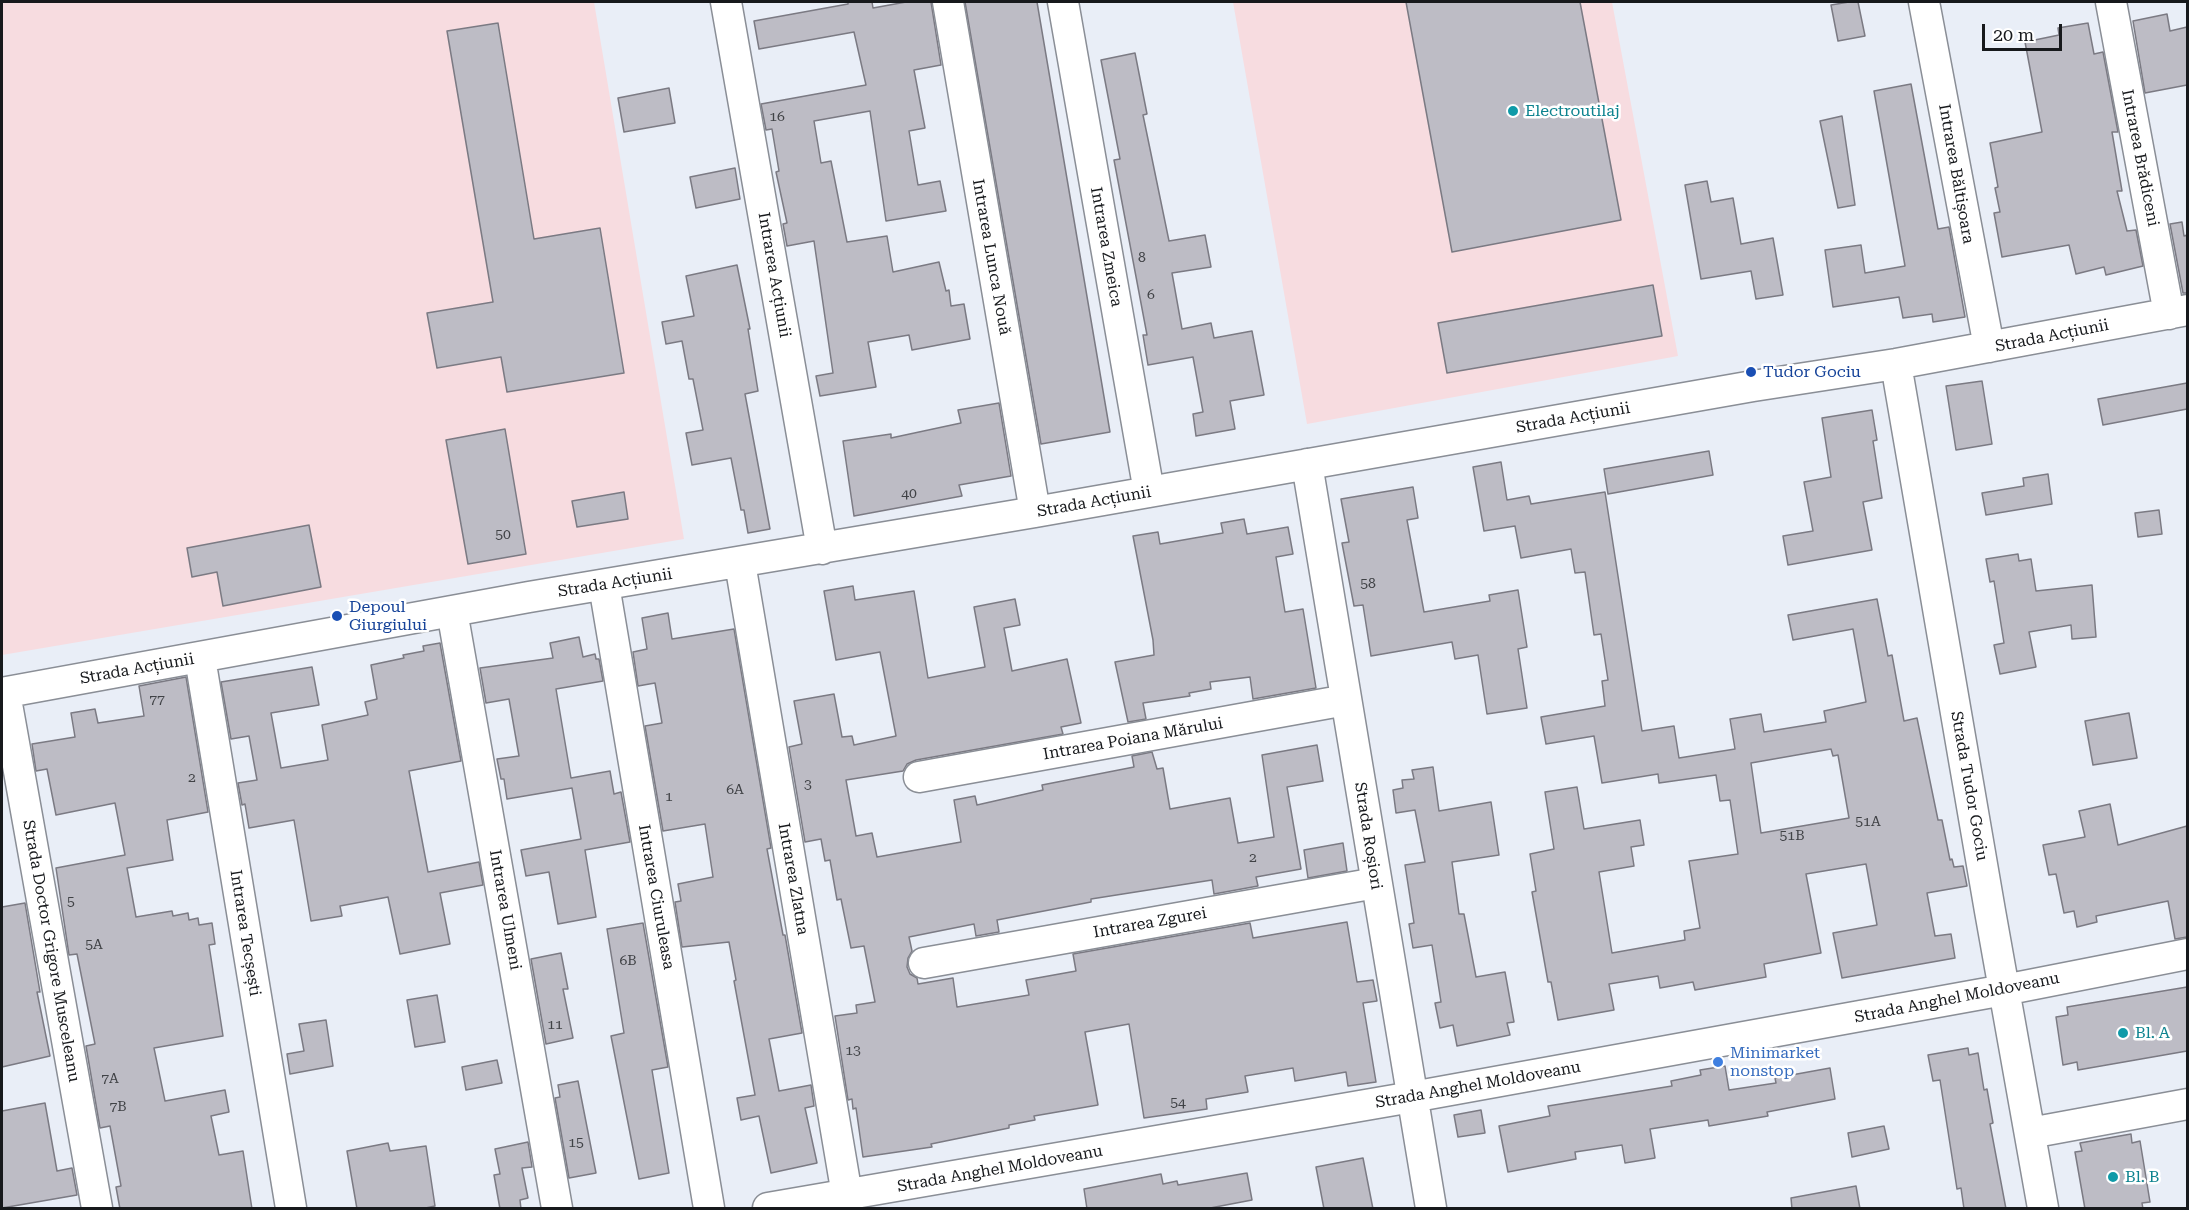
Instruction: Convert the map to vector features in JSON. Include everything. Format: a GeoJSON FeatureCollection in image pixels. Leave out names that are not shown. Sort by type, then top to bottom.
{"type":"FeatureCollection","features":[{"type":"Feature","properties":{"kind":"street","name":"Intrarea Acțiunii"},"geometry":{"type":"LineString","coordinates":[[726,2],[822,549]]}},
{"type":"Feature","properties":{"kind":"street","name":"Intrarea Lunca Nouă"},"geometry":{"type":"LineString","coordinates":[[948,2],[1035,512]]}},
{"type":"Feature","properties":{"kind":"street","name":"Intrarea Zmeica"},"geometry":{"type":"LineString","coordinates":[[1064,2],[1149,492]]}},
{"type":"Feature","properties":{"kind":"street","name":"Intrarea Băltișoara"},"geometry":{"type":"LineString","coordinates":[[1924,2],[1989,348]]}},
{"type":"Feature","properties":{"kind":"street","name":"Intrarea Brădiceni"},"geometry":{"type":"LineString","coordinates":[[2110,2],[2178,312]]}},
{"type":"Feature","properties":{"kind":"street","name":"Strada Acțiunii"},"geometry":{"type":"LineString","coordinates":[[3,693],[452,611],[822,549],[1753,386],[1989,348],[2178,312]]}},
{"type":"Feature","properties":{"kind":"street","name":"Strada Tudor Gociu"},"geometry":{"type":"LineString","coordinates":[[1896,364],[2043,1209]]}},
{"type":"Feature","properties":{"kind":"street","name":"Strada Roșiori"},"geometry":{"type":"LineString","coordinates":[[1307,464],[1431,1209]]}},
{"type":"Feature","properties":{"kind":"street","name":"Intrarea Zlatna"},"geometry":{"type":"LineString","coordinates":[[740,563],[847,1195]]}},
{"type":"Feature","properties":{"kind":"street","name":"Intrarea Ciuruleasa"},"geometry":{"type":"LineString","coordinates":[[604,585],[709,1209]]}},
{"type":"Feature","properties":{"kind":"street","name":"Intrarea Ulmeni"},"geometry":{"type":"LineString","coordinates":[[452,611],[557,1209]]}},
{"type":"Feature","properties":{"kind":"street","name":"Intrarea Tecșești"},"geometry":{"type":"LineString","coordinates":[[200,658],[291,1209]]}},
{"type":"Feature","properties":{"kind":"street","name":"Strada Doctor Grigore Musceleanu"},"geometry":{"type":"LineString","coordinates":[[3,693],[98,1209]]}},
{"type":"Feature","properties":{"kind":"street","name":"Intrarea Poiana Mărului"},"geometry":{"type":"LineString","coordinates":[[919,777],[1346,700]]}},
{"type":"Feature","properties":{"kind":"street","name":"Intrarea Zgurei"},"geometry":{"type":"LineString","coordinates":[[924,963],[1376,883]]}},
{"type":"Feature","properties":{"kind":"street","name":"Strada Anghel Moldoveanu"},"geometry":{"type":"LineString","coordinates":[[768,1209],[1412,1097],[2004,990],[2187,954]]}},
{"type":"Feature","properties":{"kind":"street"},"geometry":{"type":"LineString","coordinates":[[2030,1132],[2187,1104]]}},
{"type":"Feature","properties":{"kind":"shaded area"},"geometry":{"type":"Polygon","coordinates":[[[2,2],[594,2],[684,539],[2,655],[2,2]]]}},
{"type":"Feature","properties":{"kind":"shaded area"},"geometry":{"type":"Polygon","coordinates":[[[1233,2],[1612,2],[1678,356],[1307,424],[1233,2]]]}},
{"type":"Feature","properties":{"kind":"building"},"geometry":{"type":"Polygon","coordinates":[[[848,2],[872,2],[873,8],[906,2],[931,2],[941,65],[914,70],[925,128],[909,131],[918,185],[940,181],[946,211],[886,221],[870,111],[814,121],[821,163],[831,161],[847,242],[887,236],[893,272],[939,262],[946,291],[949,290],[951,306],[964,304],[970,339],[912,350],[909,335],[868,342],[876,387],[820,396],[816,376],[833,373],[814,241],[787,246],[783,224],[787,223],[776,172],[779,171],[772,129],[766,130],[761,104],[866,85],[854,32],[759,49],[754,21],[848,4],[848,2]]]}},
{"type":"Feature","properties":{"kind":"building"},"geometry":{"type":"Polygon","coordinates":[[[965,2],[1037,2],[1110,432],[1041,444],[965,2]]]}},
{"type":"Feature","properties":{"kind":"building","name":"Electroutilaj"},"geometry":{"type":"Polygon","coordinates":[[[1406,2],[1580,2],[1621,220],[1452,252],[1406,2]]]}},
{"type":"Feature","properties":{"kind":"building"},"geometry":{"type":"Polygon","coordinates":[[[1858,2],[1865,36],[1838,41],[1831,5],[1858,2]]]}},
{"type":"Feature","properties":{"kind":"building"},"geometry":{"type":"Polygon","coordinates":[[[2167,14],[2170,31],[2187,27],[2187,85],[2145,93],[2133,21],[2167,14]]]}},
{"type":"Feature","properties":{"kind":"building"},"geometry":{"type":"Polygon","coordinates":[[[498,23],[534,239],[600,228],[624,373],[507,392],[501,357],[437,368],[427,313],[493,302],[447,31],[498,23]]]}},
{"type":"Feature","properties":{"kind":"building"},"geometry":{"type":"Polygon","coordinates":[[[2088,23],[2094,54],[2103,52],[2118,132],[2112,132],[2122,191],[2117,191],[2127,231],[2136,230],[2143,266],[2106,275],[2104,267],[2076,274],[2069,245],[2002,257],[1994,213],[2000,212],[1990,143],[2042,132],[2025,42],[2059,35],[2058,28],[2088,23]]]}},
{"type":"Feature","properties":{"kind":"building"},"geometry":{"type":"Polygon","coordinates":[[[1135,53],[1147,114],[1143,115],[1169,241],[1205,235],[1211,267],[1172,273],[1182,329],[1211,323],[1214,338],[1252,331],[1264,395],[1230,401],[1235,429],[1196,436],[1193,414],[1203,412],[1193,357],[1148,365],[1143,335],[1147,335],[1114,160],[1120,159],[1101,60],[1135,53]]]}},
{"type":"Feature","properties":{"kind":"building"},"geometry":{"type":"Polygon","coordinates":[[[1911,84],[1938,229],[1949,227],[1965,317],[1933,322],[1932,314],[1903,318],[1899,297],[1833,307],[1825,250],[1861,245],[1865,273],[1905,266],[1874,91],[1911,84]]]}},
{"type":"Feature","properties":{"kind":"building"},"geometry":{"type":"Polygon","coordinates":[[[669,88],[675,123],[624,132],[618,98],[669,88]]]}},
{"type":"Feature","properties":{"kind":"building"},"geometry":{"type":"Polygon","coordinates":[[[1842,116],[1855,205],[1838,208],[1820,121],[1842,116]]]}},
{"type":"Feature","properties":{"kind":"building"},"geometry":{"type":"Polygon","coordinates":[[[735,168],[740,199],[696,208],[690,177],[735,168]]]}},
{"type":"Feature","properties":{"kind":"building"},"geometry":{"type":"Polygon","coordinates":[[[1707,181],[1711,202],[1733,198],[1741,244],[1773,238],[1783,295],[1756,299],[1751,271],[1701,279],[1685,185],[1707,181]]]}},
{"type":"Feature","properties":{"kind":"building"},"geometry":{"type":"Polygon","coordinates":[[[2182,222],[2184,236],[2187,235],[2187,293],[2183,293],[2170,224],[2182,222]]]}},
{"type":"Feature","properties":{"kind":"building"},"geometry":{"type":"Polygon","coordinates":[[[737,265],[750,329],[748,329],[758,391],[745,394],[770,529],[748,533],[731,458],[692,465],[686,433],[703,430],[693,379],[689,379],[682,341],[666,344],[662,322],[694,316],[686,276],[737,265]]]}},
{"type":"Feature","properties":{"kind":"building"},"geometry":{"type":"Polygon","coordinates":[[[1653,285],[1662,336],[1447,373],[1438,323],[1653,285]]]}},
{"type":"Feature","properties":{"kind":"building"},"geometry":{"type":"Polygon","coordinates":[[[1982,381],[1992,444],[1956,450],[1946,386],[1982,381]]]}},
{"type":"Feature","properties":{"kind":"building"},"geometry":{"type":"Polygon","coordinates":[[[2187,383],[2187,409],[2103,425],[2098,399],[2187,383]]]}},
{"type":"Feature","properties":{"kind":"building"},"geometry":{"type":"Polygon","coordinates":[[[999,403],[1011,476],[959,485],[962,496],[854,516],[843,441],[891,434],[891,438],[961,423],[958,410],[999,403]]]}},
{"type":"Feature","properties":{"kind":"building"},"geometry":{"type":"Polygon","coordinates":[[[1872,410],[1877,440],[1873,441],[1882,498],[1863,502],[1872,550],[1788,565],[1783,536],[1813,531],[1804,482],[1831,477],[1822,418],[1872,410]]]}},
{"type":"Feature","properties":{"kind":"building"},"geometry":{"type":"Polygon","coordinates":[[[505,429],[526,554],[468,564],[446,440],[505,429]]]}},
{"type":"Feature","properties":{"kind":"building"},"geometry":{"type":"Polygon","coordinates":[[[1709,451],[1713,475],[1608,494],[1604,469],[1709,451]]]}},
{"type":"Feature","properties":{"kind":"building"},"geometry":{"type":"Polygon","coordinates":[[[1501,462],[1507,500],[1529,496],[1531,504],[1605,492],[1642,731],[1674,726],[1679,758],[1735,749],[1730,719],[1761,714],[1764,732],[1826,722],[1824,711],[1866,702],[1853,629],[1793,640],[1788,615],[1877,599],[1888,656],[1892,655],[1904,721],[1917,718],[1938,820],[1942,820],[1950,860],[1952,859],[1954,867],[1963,866],[1967,886],[1927,893],[1935,936],[1951,934],[1955,958],[1842,978],[1833,933],[1877,925],[1866,864],[1806,874],[1821,953],[1764,964],[1766,977],[1695,990],[1693,982],[1660,988],[1658,976],[1609,984],[1614,1010],[1558,1020],[1551,982],[1548,982],[1532,892],[1536,891],[1530,854],[1554,849],[1545,792],[1577,787],[1584,829],[1640,820],[1644,845],[1631,847],[1634,866],[1599,872],[1612,953],[1685,940],[1684,931],[1700,928],[1689,861],[1738,854],[1730,800],[1720,801],[1716,775],[1659,783],[1658,774],[1602,783],[1594,736],[1546,744],[1541,717],[1605,706],[1602,681],[1608,680],[1601,634],[1594,635],[1585,572],[1575,573],[1571,549],[1521,558],[1515,526],[1484,531],[1473,467],[1501,462]],[[1831,749],[1751,763],[1761,833],[1849,818],[1838,755],[1833,756],[1831,749]]]}},
{"type":"Feature","properties":{"kind":"building"},"geometry":{"type":"Polygon","coordinates":[[[2048,474],[2052,504],[1986,515],[1982,493],[2024,486],[2023,478],[2048,474]]]}},
{"type":"Feature","properties":{"kind":"building"},"geometry":{"type":"Polygon","coordinates":[[[1413,487],[1418,518],[1407,520],[1424,612],[1490,601],[1489,595],[1518,590],[1527,647],[1518,649],[1527,708],[1487,714],[1478,655],[1455,659],[1452,642],[1371,656],[1363,605],[1354,606],[1342,543],[1349,542],[1341,499],[1413,487]]]}},
{"type":"Feature","properties":{"kind":"building"},"geometry":{"type":"Polygon","coordinates":[[[624,492],[628,519],[577,527],[572,501],[624,492]]]}},
{"type":"Feature","properties":{"kind":"building"},"geometry":{"type":"Polygon","coordinates":[[[2159,510],[2162,534],[2138,537],[2135,513],[2159,510]]]}},
{"type":"Feature","properties":{"kind":"building"},"geometry":{"type":"Polygon","coordinates":[[[1244,519],[1247,534],[1288,527],[1293,554],[1276,557],[1285,612],[1303,609],[1316,688],[1253,699],[1250,677],[1210,682],[1211,689],[1189,693],[1190,696],[1143,703],[1146,719],[1128,722],[1115,662],[1154,655],[1133,536],[1158,532],[1160,544],[1223,533],[1221,523],[1244,519]]]}},
{"type":"Feature","properties":{"kind":"building"},"geometry":{"type":"Polygon","coordinates":[[[309,525],[321,587],[223,606],[217,572],[192,577],[187,548],[309,525]]]}},
{"type":"Feature","properties":{"kind":"building"},"geometry":{"type":"Polygon","coordinates":[[[2018,554],[2019,561],[2031,559],[2036,591],[2092,585],[2096,637],[2072,639],[2071,625],[2029,632],[2036,667],[2000,674],[1994,645],[2004,643],[1994,581],[1990,582],[1986,559],[2018,554]]]}},
{"type":"Feature","properties":{"kind":"building"},"geometry":{"type":"Polygon","coordinates":[[[853,586],[855,600],[914,591],[928,678],[985,667],[974,607],[1015,599],[1020,625],[1004,628],[1012,671],[1067,659],[1081,723],[1061,727],[1063,734],[916,760],[907,764],[903,771],[846,780],[856,836],[872,833],[877,857],[961,842],[954,800],[975,796],[977,805],[1043,790],[1042,785],[1134,767],[1132,756],[1152,752],[1157,769],[1163,768],[1170,809],[1230,798],[1238,843],[1274,837],[1262,755],[1317,745],[1323,781],[1287,787],[1301,869],[1256,877],[1258,886],[1214,894],[1212,880],[1091,899],[1091,902],[997,920],[999,932],[976,936],[974,924],[909,937],[912,951],[907,967],[910,974],[917,978],[918,984],[953,978],[957,1007],[1029,995],[1026,980],[1076,971],[1073,954],[1250,923],[1253,938],[1347,922],[1357,982],[1373,980],[1377,1001],[1363,1003],[1376,1082],[1348,1086],[1346,1072],[1295,1081],[1293,1068],[1245,1076],[1248,1092],[1206,1099],[1207,1109],[1144,1118],[1129,1024],[1085,1032],[1098,1105],[1034,1116],[1035,1120],[1009,1125],[1009,1128],[931,1144],[932,1147],[863,1157],[856,1108],[853,1109],[852,1099],[848,1100],[835,1016],[857,1013],[856,1005],[875,1002],[864,946],[851,948],[841,899],[837,900],[830,860],[825,861],[821,839],[805,842],[789,747],[802,744],[794,701],[834,694],[842,737],[852,736],[854,745],[896,736],[880,652],[836,660],[824,591],[853,586]]]}},
{"type":"Feature","properties":{"kind":"building"},"geometry":{"type":"Polygon","coordinates":[[[668,613],[672,639],[734,629],[771,848],[767,849],[802,1033],[769,1039],[779,1091],[811,1085],[814,1106],[805,1108],[817,1163],[771,1173],[759,1116],[741,1120],[737,1098],[755,1095],[729,942],[682,947],[675,902],[681,901],[678,884],[713,877],[705,824],[663,831],[645,726],[662,723],[655,683],[638,686],[633,652],[647,649],[642,618],[668,613]]]}},
{"type":"Feature","properties":{"kind":"building"},"geometry":{"type":"Polygon","coordinates":[[[579,637],[583,657],[595,654],[596,659],[599,659],[603,681],[556,689],[571,778],[610,771],[614,794],[621,792],[630,842],[585,850],[596,917],[558,924],[549,872],[526,876],[521,850],[581,839],[572,788],[507,799],[504,779],[501,779],[497,759],[519,756],[509,699],[486,703],[480,668],[553,658],[550,643],[579,637]]]}},
{"type":"Feature","properties":{"kind":"building"},"geometry":{"type":"Polygon","coordinates":[[[440,643],[461,761],[409,771],[428,872],[479,862],[483,885],[440,893],[450,944],[400,954],[388,897],[340,906],[342,916],[311,921],[294,820],[249,828],[245,804],[242,805],[238,783],[257,780],[249,736],[231,739],[221,682],[312,667],[319,705],[271,713],[281,768],[328,760],[322,725],[368,715],[365,702],[377,699],[371,665],[404,658],[403,655],[424,651],[423,646],[440,643]]]}},
{"type":"Feature","properties":{"kind":"building"},"geometry":{"type":"Polygon","coordinates":[[[186,677],[208,812],[167,820],[173,860],[127,868],[136,917],[172,911],[173,916],[188,913],[189,920],[198,918],[199,925],[212,923],[215,944],[209,945],[223,1036],[154,1048],[165,1101],[225,1090],[229,1112],[211,1116],[219,1155],[243,1151],[252,1209],[120,1209],[116,1187],[121,1186],[110,1126],[100,1128],[86,1046],[95,1044],[77,954],[69,955],[56,868],[125,855],[115,803],[56,815],[47,769],[36,771],[32,744],[75,737],[71,713],[95,709],[98,723],[144,716],[139,686],[186,677]]]}},
{"type":"Feature","properties":{"kind":"building"},"geometry":{"type":"Polygon","coordinates":[[[2129,713],[2137,758],[2093,765],[2085,721],[2129,713]]]}},
{"type":"Feature","properties":{"kind":"building"},"geometry":{"type":"Polygon","coordinates":[[[1433,767],[1439,811],[1491,802],[1499,855],[1452,862],[1459,914],[1464,914],[1476,977],[1505,972],[1514,1022],[1507,1023],[1510,1035],[1457,1046],[1453,1025],[1440,1028],[1435,1003],[1441,1002],[1432,945],[1413,948],[1409,924],[1414,923],[1405,865],[1425,862],[1415,810],[1396,813],[1393,790],[1403,788],[1402,780],[1414,779],[1412,770],[1433,767]]]}},
{"type":"Feature","properties":{"kind":"building"},"geometry":{"type":"Polygon","coordinates":[[[2110,804],[2118,845],[2187,826],[2187,937],[2175,939],[2168,901],[2096,916],[2097,922],[2077,927],[2074,911],[2064,913],[2056,874],[2049,875],[2043,845],[2085,837],[2079,811],[2110,804]]]}},
{"type":"Feature","properties":{"kind":"building"},"geometry":{"type":"Polygon","coordinates":[[[1343,843],[1347,871],[1308,878],[1304,850],[1343,843]]]}},
{"type":"Feature","properties":{"kind":"building"},"geometry":{"type":"Polygon","coordinates":[[[25,903],[40,992],[37,992],[50,1056],[2,1067],[2,907],[25,903]]]}},
{"type":"Feature","properties":{"kind":"building"},"geometry":{"type":"Polygon","coordinates":[[[643,923],[668,1067],[652,1070],[669,1173],[639,1179],[611,1036],[624,1033],[607,929],[643,923]]]}},
{"type":"Feature","properties":{"kind":"building"},"geometry":{"type":"Polygon","coordinates":[[[561,953],[568,989],[563,989],[573,1038],[546,1044],[531,959],[561,953]]]}},
{"type":"Feature","properties":{"kind":"building","name":"Bl. A"},"geometry":{"type":"Polygon","coordinates":[[[2187,987],[2187,1051],[2078,1070],[2077,1062],[2063,1065],[2056,1017],[2068,1015],[2067,1007],[2187,987]]]}},
{"type":"Feature","properties":{"kind":"building"},"geometry":{"type":"Polygon","coordinates":[[[437,995],[445,1042],[415,1047],[407,1000],[437,995]]]}},
{"type":"Feature","properties":{"kind":"building"},"geometry":{"type":"Polygon","coordinates":[[[326,1020],[333,1066],[290,1074],[287,1054],[304,1051],[299,1024],[326,1020]]]}},
{"type":"Feature","properties":{"kind":"building"},"geometry":{"type":"Polygon","coordinates":[[[1968,1048],[1969,1055],[1978,1053],[1984,1090],[1987,1089],[1993,1123],[1990,1124],[2006,1209],[1964,1209],[1961,1188],[1957,1189],[1940,1080],[1933,1081],[1928,1055],[1968,1048]]]}},
{"type":"Feature","properties":{"kind":"building"},"geometry":{"type":"Polygon","coordinates":[[[497,1060],[502,1083],[466,1090],[462,1067],[497,1060]]]}},
{"type":"Feature","properties":{"kind":"building"},"geometry":{"type":"Polygon","coordinates":[[[1725,1066],[1729,1090],[1776,1083],[1775,1078],[1830,1068],[1835,1099],[1767,1112],[1768,1116],[1709,1126],[1708,1120],[1650,1129],[1655,1158],[1625,1163],[1622,1145],[1575,1152],[1576,1159],[1508,1172],[1499,1126],[1550,1116],[1548,1106],[1672,1086],[1671,1081],[1701,1075],[1700,1070],[1725,1066]]]}},
{"type":"Feature","properties":{"kind":"building"},"geometry":{"type":"Polygon","coordinates":[[[578,1081],[596,1173],[569,1178],[555,1098],[560,1097],[558,1085],[578,1081]]]}},
{"type":"Feature","properties":{"kind":"building"},"geometry":{"type":"Polygon","coordinates":[[[45,1103],[57,1171],[72,1168],[77,1195],[2,1208],[2,1111],[45,1103]]]}},
{"type":"Feature","properties":{"kind":"building"},"geometry":{"type":"Polygon","coordinates":[[[1481,1110],[1485,1133],[1458,1137],[1454,1115],[1481,1110]]]}},
{"type":"Feature","properties":{"kind":"building"},"geometry":{"type":"Polygon","coordinates":[[[1884,1126],[1889,1149],[1852,1157],[1848,1133],[1884,1126]]]}},
{"type":"Feature","properties":{"kind":"building","name":"Bl. B"},"geometry":{"type":"Polygon","coordinates":[[[2131,1134],[2132,1143],[2140,1141],[2150,1202],[2142,1203],[2143,1209],[2085,1209],[2075,1152],[2082,1151],[2080,1143],[2131,1134]]]}},
{"type":"Feature","properties":{"kind":"building"},"geometry":{"type":"Polygon","coordinates":[[[528,1142],[532,1167],[522,1168],[528,1198],[520,1200],[521,1209],[500,1209],[494,1175],[500,1174],[495,1149],[528,1142]]]}},
{"type":"Feature","properties":{"kind":"building"},"geometry":{"type":"Polygon","coordinates":[[[388,1143],[390,1151],[426,1146],[435,1206],[421,1209],[357,1209],[347,1151],[388,1143]]]}},
{"type":"Feature","properties":{"kind":"building"},"geometry":{"type":"Polygon","coordinates":[[[1363,1158],[1373,1209],[1324,1209],[1316,1167],[1363,1158]]]}},
{"type":"Feature","properties":{"kind":"building"},"geometry":{"type":"Polygon","coordinates":[[[1247,1173],[1252,1200],[1205,1209],[1087,1209],[1084,1189],[1161,1174],[1163,1184],[1177,1181],[1178,1185],[1247,1173]]]}},
{"type":"Feature","properties":{"kind":"building"},"geometry":{"type":"Polygon","coordinates":[[[1856,1186],[1860,1209],[1792,1209],[1791,1198],[1856,1186]]]}},
{"type":"Feature","properties":{"kind":"place","name":"Electroutilaj"},"geometry":{"type":"Point","coordinates":[1513,111]}},
{"type":"Feature","properties":{"kind":"place","name":"Tudor Gociu"},"geometry":{"type":"Point","coordinates":[1751,372]}},
{"type":"Feature","properties":{"kind":"place","name":"Depoul Giurgiului"},"geometry":{"type":"Point","coordinates":[337,616]}},
{"type":"Feature","properties":{"kind":"place","name":"Bl. A"},"geometry":{"type":"Point","coordinates":[2123,1033]}},
{"type":"Feature","properties":{"kind":"place","name":"Minimarket nonstop"},"geometry":{"type":"Point","coordinates":[1718,1062]}},
{"type":"Feature","properties":{"kind":"place","name":"Bl. B"},"geometry":{"type":"Point","coordinates":[2113,1177]}}]}
